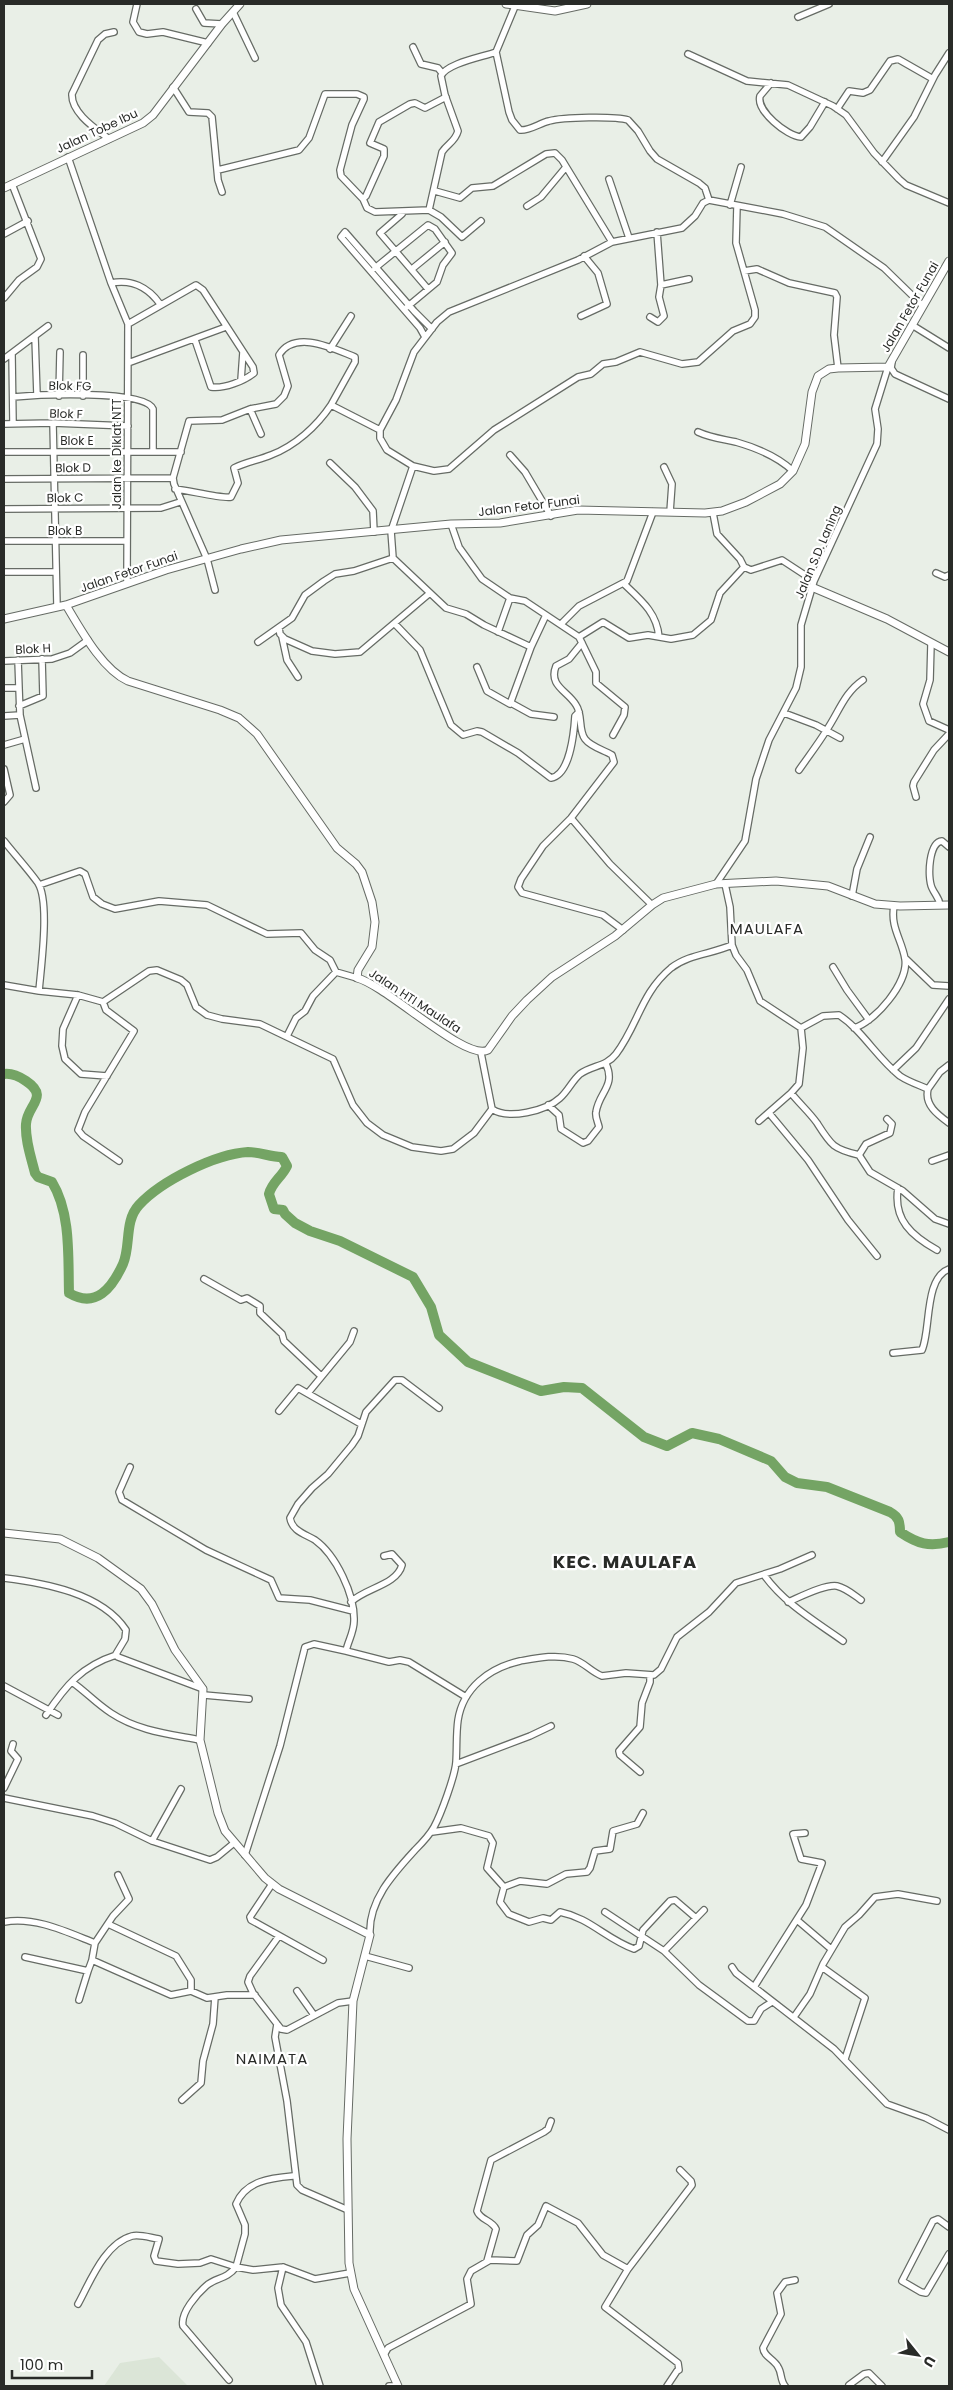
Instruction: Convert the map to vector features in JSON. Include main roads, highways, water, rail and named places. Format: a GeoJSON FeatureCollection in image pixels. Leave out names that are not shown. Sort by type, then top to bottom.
{"type":"FeatureCollection","features":[{"type":"Feature","properties":{"kind":"waterway"},"geometry":{"type":"LineString","coordinates":[[4,1074],[24,1080],[36,1092],[37,1097],[27,1117],[27,1142],[35,1173],[38,1177],[52,1182],[63,1207],[68,1250],[69,1293],[87,1299],[102,1294],[108,1288],[123,1264],[127,1249],[129,1226],[134,1211],[149,1196],[174,1178],[205,1163],[235,1154],[252,1152],[282,1157],[287,1166],[272,1186],[269,1194],[274,1209],[283,1210],[295,1223],[310,1231],[340,1241],[413,1277],[431,1307],[439,1335],[468,1362],[541,1391],[564,1387],[582,1388],[644,1437],[667,1446],[692,1433],[719,1439],[771,1461],[785,1477],[797,1483],[827,1487],[890,1512],[898,1520],[900,1532],[912,1539],[929,1544],[949,1542]]}},
{"type":"Feature","properties":{"kind":"district","name":"MAULAFA"},"geometry":{"type":"Point","coordinates":[767,929]}},
{"type":"Feature","properties":{"kind":"district","name":"KEC. MAULAFA"},"geometry":{"type":"Point","coordinates":[625,1562]}},
{"type":"Feature","properties":{"kind":"district","name":"NAIMATA"},"geometry":{"type":"Point","coordinates":[272,2059]}}]}
